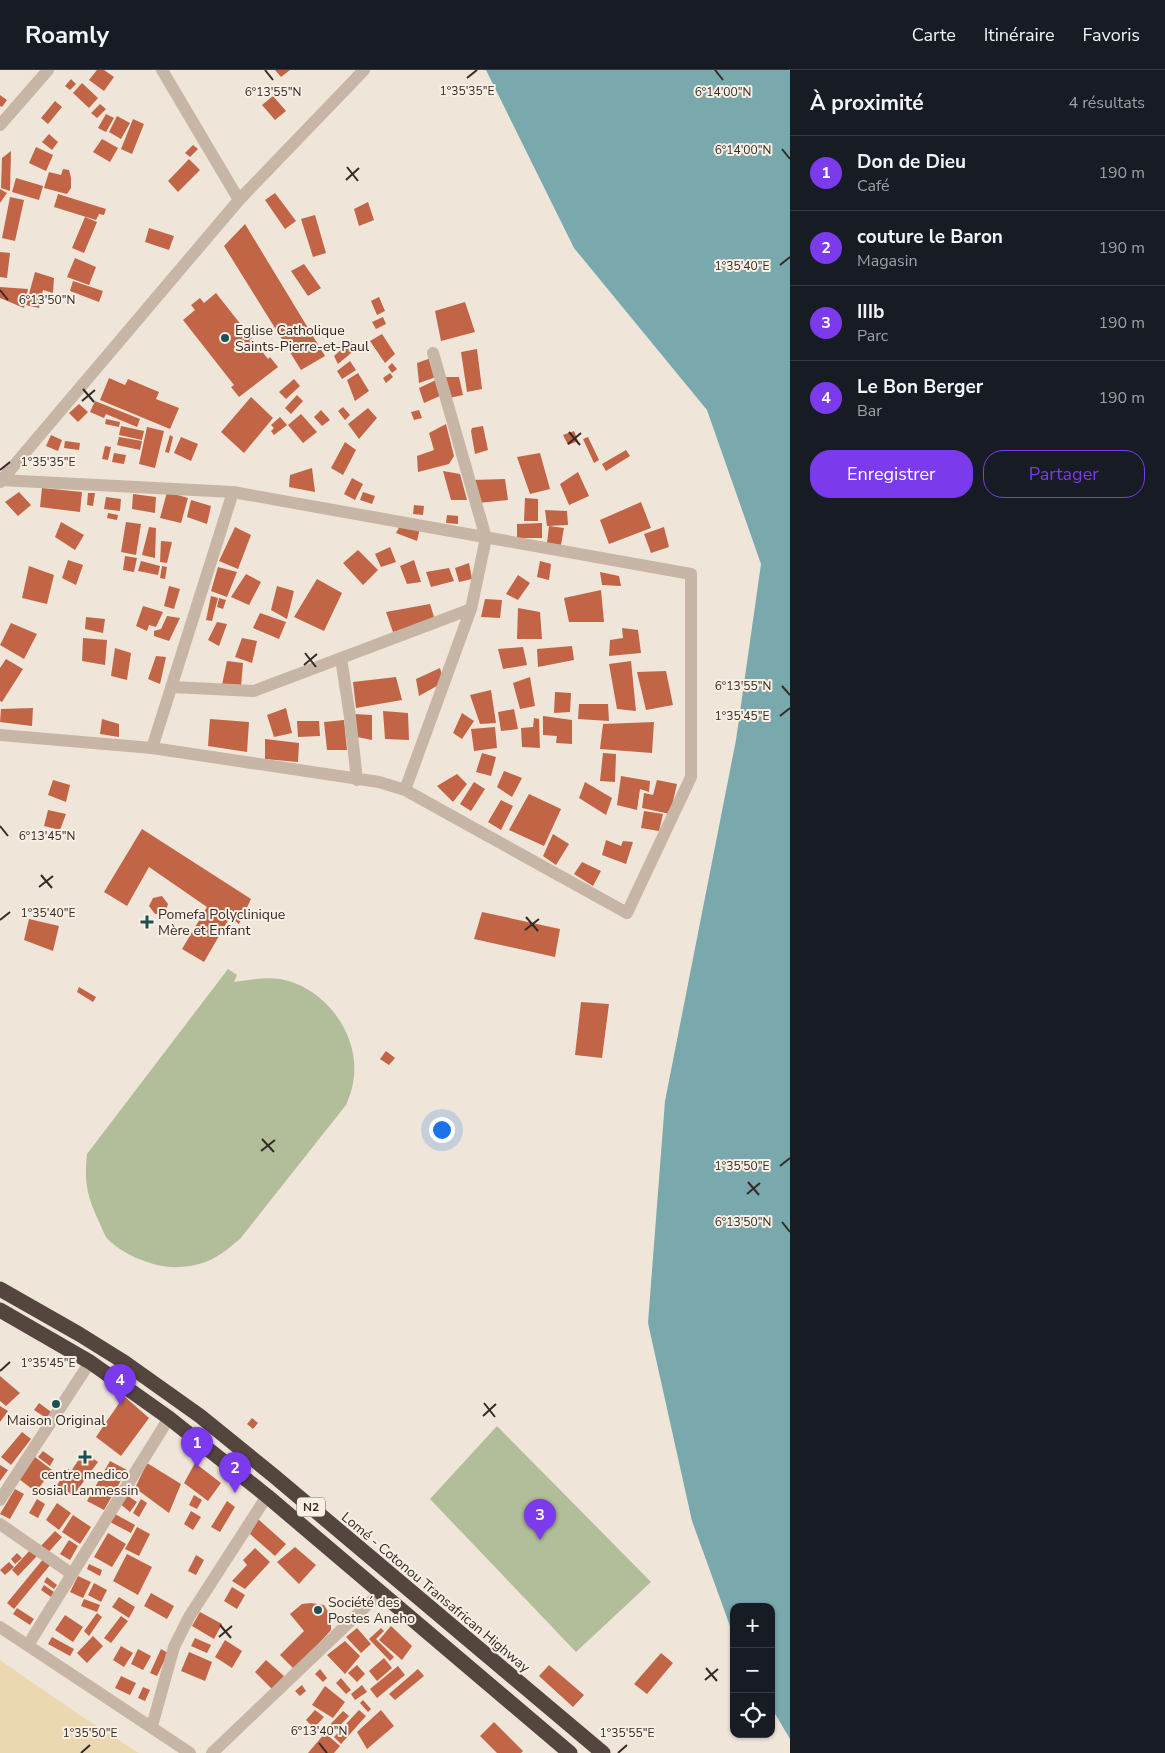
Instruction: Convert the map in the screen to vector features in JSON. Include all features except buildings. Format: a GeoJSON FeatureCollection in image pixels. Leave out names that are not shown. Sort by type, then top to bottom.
{"type":"FeatureCollection","features":[{"type":"Feature","properties":{"kind":"highway","name":"Lomé - Cotonou Transafrican Highway"},"geometry":{"type":"LineString","coordinates":[[0,1289],[124,1362],[200,1416],[282,1482],[603,1753]]}},
{"type":"Feature","properties":{"kind":"highway","name":"N2"},"geometry":{"type":"LineString","coordinates":[[0,1310],[90,1362],[170,1418],[267,1496],[570,1753]]}},
{"type":"Feature","properties":{"kind":"street"},"geometry":{"type":"LineString","coordinates":[[0,125],[48,70]]}},
{"type":"Feature","properties":{"kind":"street"},"geometry":{"type":"LineString","coordinates":[[162,70],[239,200]]}},
{"type":"Feature","properties":{"kind":"street"},"geometry":{"type":"LineString","coordinates":[[1,481],[239,200],[364,70]]}},
{"type":"Feature","properties":{"kind":"street"},"geometry":{"type":"LineString","coordinates":[[405,790],[471,609],[486,538],[433,353]]}},
{"type":"Feature","properties":{"kind":"street"},"geometry":{"type":"LineString","coordinates":[[0,735],[152,748],[379,782],[405,790],[627,914],[691,777],[691,574],[233,492],[1,481]]}},
{"type":"Feature","properties":{"kind":"street"},"geometry":{"type":"LineString","coordinates":[[152,748],[233,492]]}},
{"type":"Feature","properties":{"kind":"street"},"geometry":{"type":"LineString","coordinates":[[172,686],[254,691],[471,609]]}},
{"type":"Feature","properties":{"kind":"street"},"geometry":{"type":"LineString","coordinates":[[341,658],[350,717],[356,780]]}},
{"type":"Feature","properties":{"kind":"street"},"geometry":{"type":"LineString","coordinates":[[0,1500],[90,1362]]}},
{"type":"Feature","properties":{"kind":"street"},"geometry":{"type":"LineString","coordinates":[[28,1645],[170,1418]]}},
{"type":"Feature","properties":{"kind":"street"},"geometry":{"type":"LineString","coordinates":[[152,1726],[174,1647],[189,1617],[267,1496]]}},
{"type":"Feature","properties":{"kind":"street"},"geometry":{"type":"LineString","coordinates":[[0,1524],[72,1574]]}},
{"type":"Feature","properties":{"kind":"street"},"geometry":{"type":"LineString","coordinates":[[212,1753],[381,1592]]}},
{"type":"Feature","properties":{"kind":"street"},"geometry":{"type":"LineString","coordinates":[[0,1627],[152,1726],[190,1753]]}},
{"type":"Feature","properties":{"kind":"green space"},"geometry":{"type":"Polygon","coordinates":[[[228,969],[237,975],[234,982],[280,979],[297,984],[312,992],[326,1003],[346,1032],[352,1048],[354,1066],[352,1088],[346,1105],[240,1239],[217,1257],[200,1264],[175,1267],[154,1264],[127,1253],[106,1237],[92,1206],[88,1190],[86,1173],[87,1154],[228,969]]]}},
{"type":"Feature","properties":{"kind":"green space"},"geometry":{"type":"Polygon","coordinates":[[[497,1426],[651,1582],[576,1652],[430,1499],[497,1426]]]}},
{"type":"Feature","properties":{"kind":"sand"},"geometry":{"type":"Polygon","coordinates":[[[0,1660],[81,1716],[139,1753],[0,1753],[0,1660]]]}},
{"type":"Feature","properties":{"kind":"water"},"geometry":{"type":"Polygon","coordinates":[[[486,70],[790,70],[790,1739],[775,1714],[775,1603],[730,1603],[730,1626],[692,1521],[648,1323],[665,1101],[736,740],[761,564],[707,410],[574,248],[486,70]]]}},
{"type":"Feature","properties":{"kind":"place","name":"Eglise Catholique Saints-Pierre-et-Paul"},"geometry":{"type":"Point","coordinates":[225,338]}},
{"type":"Feature","properties":{"kind":"place","name":"Pomefa Polyclinique Mère et Enfant"},"geometry":{"type":"Point","coordinates":[147,922]}},
{"type":"Feature","properties":{"kind":"place","name":"Maison Original"},"geometry":{"type":"Point","coordinates":[56,1404]}},
{"type":"Feature","properties":{"kind":"place","name":"Le Bon Berger"},"geometry":{"type":"Point","coordinates":[120,1405]}},
{"type":"Feature","properties":{"kind":"place","name":"centre medico sosial Lanmessin"},"geometry":{"type":"Point","coordinates":[85,1457]}},
{"type":"Feature","properties":{"kind":"place","name":"Don de Dieu"},"geometry":{"type":"Point","coordinates":[197,1468]}},
{"type":"Feature","properties":{"kind":"place","name":"couture le Baron"},"geometry":{"type":"Point","coordinates":[235,1493]}},
{"type":"Feature","properties":{"kind":"place","name":"IIIb"},"geometry":{"type":"Point","coordinates":[540,1540]}},
{"type":"Feature","properties":{"kind":"place","name":"Société des Postes Aneho"},"geometry":{"type":"Point","coordinates":[318,1610]}}]}
